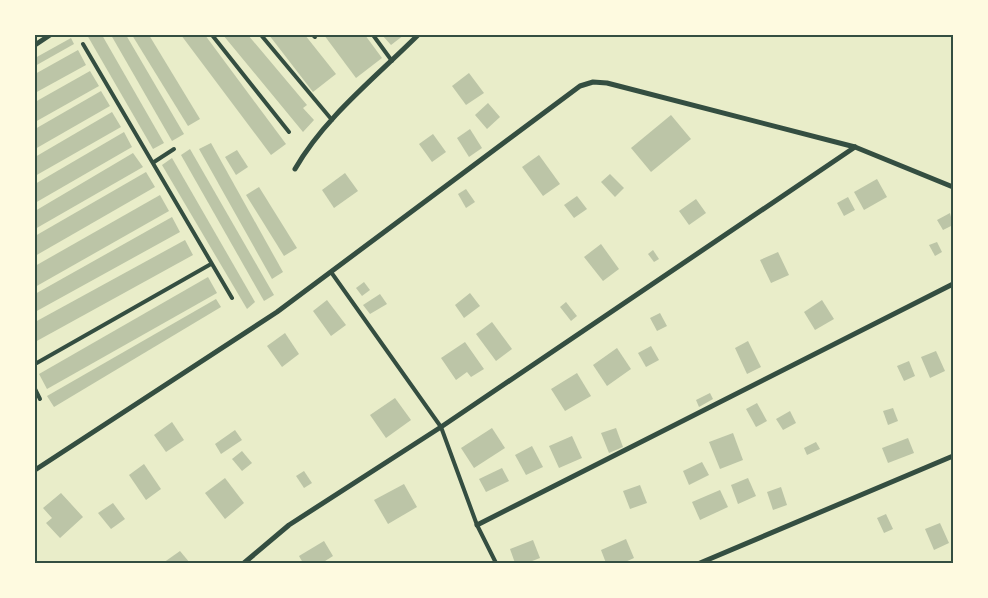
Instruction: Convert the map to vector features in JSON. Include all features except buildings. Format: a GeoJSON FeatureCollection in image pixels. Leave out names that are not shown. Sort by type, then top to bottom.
{"type":"FeatureCollection","features":[{"type":"Feature","properties":{"kind":"street"},"geometry":{"type":"LineString","coordinates":[[35,45],[50,35]]}},
{"type":"Feature","properties":{"kind":"street"},"geometry":{"type":"LineString","coordinates":[[295,169],[308,147],[332,120],[418,35]]}},
{"type":"Feature","properties":{"kind":"street"},"geometry":{"type":"LineString","coordinates":[[35,470],[277,312],[580,86],[593,82],[616,85],[856,147],[953,187]]}},
{"type":"Feature","properties":{"kind":"street"},"geometry":{"type":"LineString","coordinates":[[244,563],[289,525],[441,427],[856,147]]}},
{"type":"Feature","properties":{"kind":"street"},"geometry":{"type":"LineString","coordinates":[[477,524],[953,284]]}},
{"type":"Feature","properties":{"kind":"street"},"geometry":{"type":"LineString","coordinates":[[700,563],[953,456]]}},
{"type":"Feature","properties":{"kind":"lane"},"geometry":{"type":"LineString","coordinates":[[212,35],[289,132]]}},
{"type":"Feature","properties":{"kind":"lane"},"geometry":{"type":"LineString","coordinates":[[261,35],[332,120]]}},
{"type":"Feature","properties":{"kind":"lane"},"geometry":{"type":"LineString","coordinates":[[373,35],[392,61]]}},
{"type":"Feature","properties":{"kind":"lane"},"geometry":{"type":"LineString","coordinates":[[83,44],[154,162],[232,298]]}},
{"type":"Feature","properties":{"kind":"lane"},"geometry":{"type":"LineString","coordinates":[[154,162],[174,149]]}},
{"type":"Feature","properties":{"kind":"lane"},"geometry":{"type":"LineString","coordinates":[[35,364],[211,264]]}},
{"type":"Feature","properties":{"kind":"lane"},"geometry":{"type":"LineString","coordinates":[[331,272],[441,427],[477,524],[496,563]]}},
{"type":"Feature","properties":{"kind":"lane"},"geometry":{"type":"LineString","coordinates":[[35,389],[40,399]]}}]}
